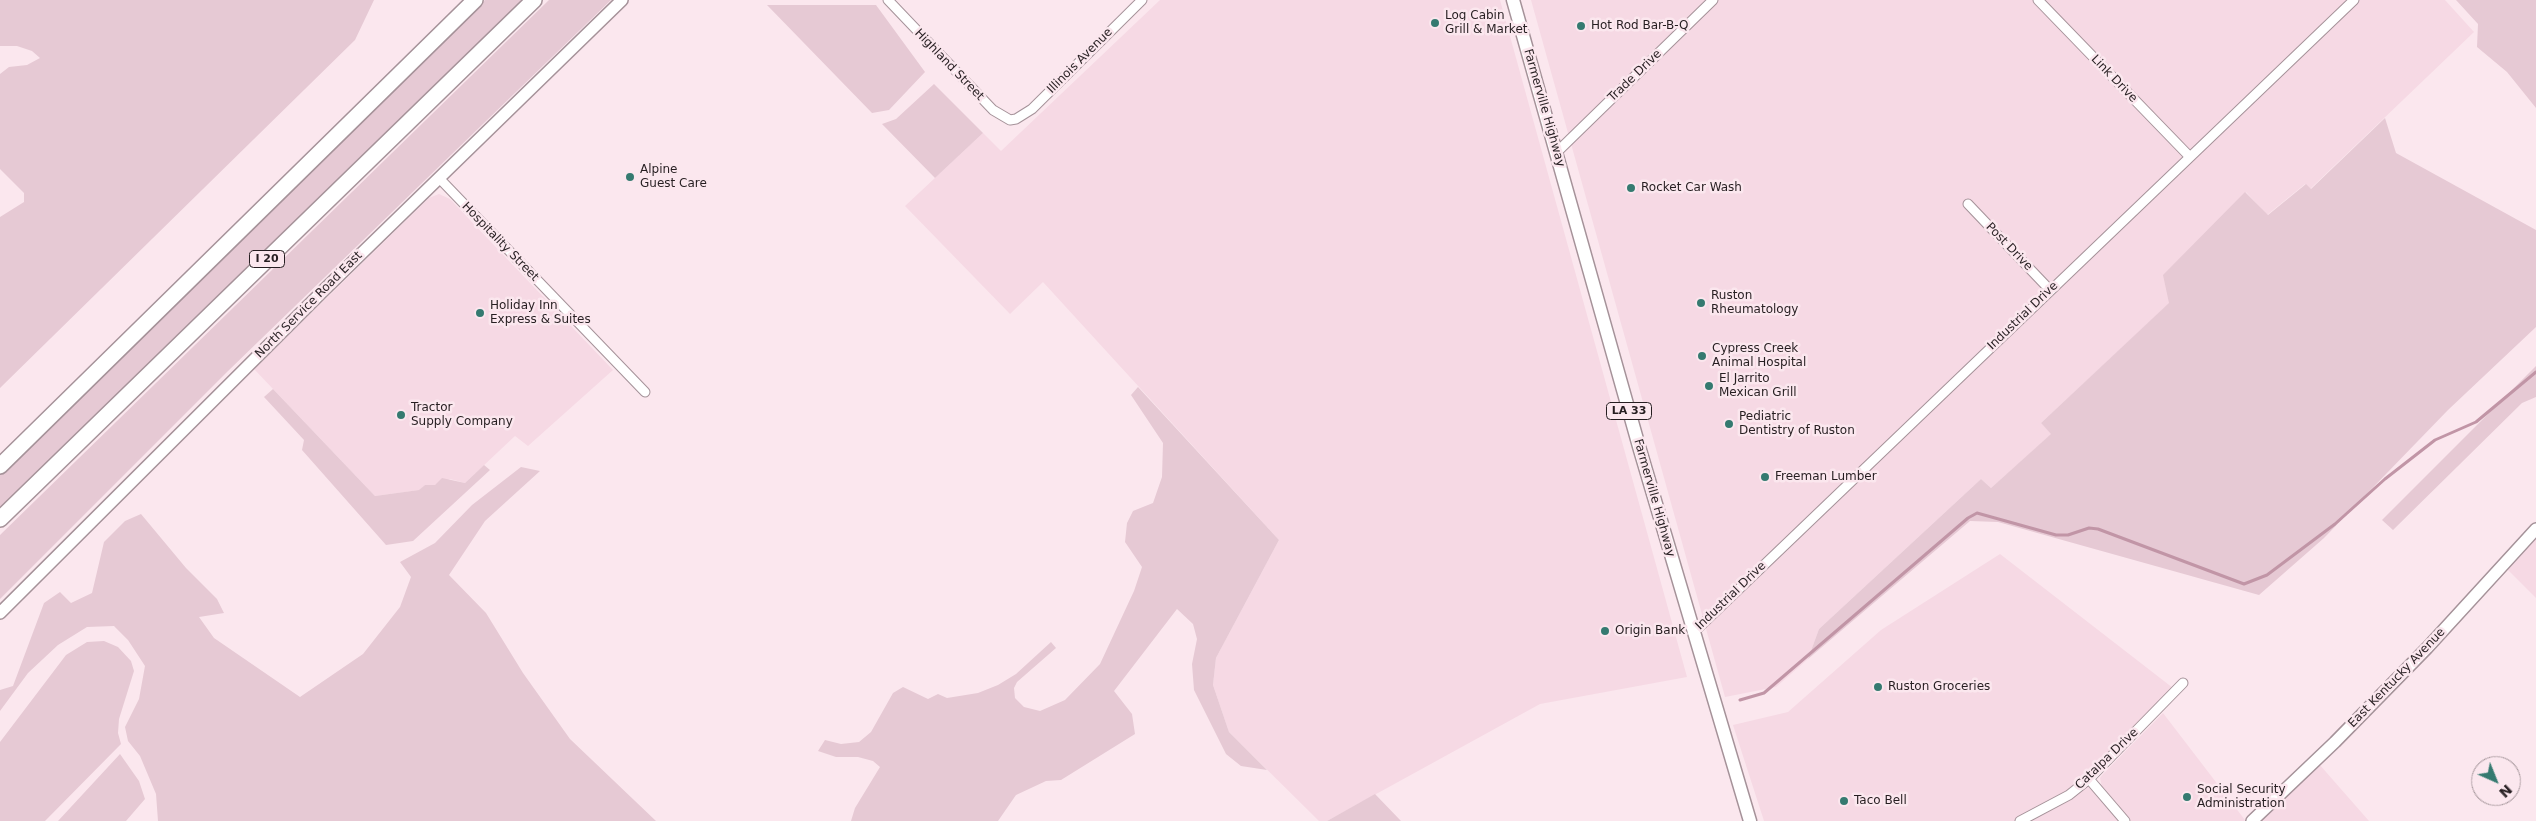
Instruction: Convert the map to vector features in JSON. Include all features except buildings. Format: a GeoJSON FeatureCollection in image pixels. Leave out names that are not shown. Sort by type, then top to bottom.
{"type":"FeatureCollection","features":[{"type":"Feature","properties":{"kind":"highway"},"geometry":{"type":"LineString","coordinates":[[0,466],[475,0]]}},
{"type":"Feature","properties":{"kind":"highway","name":"I 20"},"geometry":{"type":"LineString","coordinates":[[0,519],[534,0]]}},
{"type":"Feature","properties":{"kind":"main road","name":"Farmerville Highway"},"geometry":{"type":"LineString","coordinates":[[1513,0],[1693,633],[1750,821]]}},
{"type":"Feature","properties":{"kind":"street","name":"North Service Road East"},"geometry":{"type":"LineString","coordinates":[[0,613],[439,178],[622,0]]}},
{"type":"Feature","properties":{"kind":"street","name":"Highland Street"},"geometry":{"type":"LineString","coordinates":[[888,0],[993,110],[1004,118],[1016,119]]}},
{"type":"Feature","properties":{"kind":"street","name":"Illinois Avenue"},"geometry":{"type":"LineString","coordinates":[[1016,119],[1032,109],[1142,0]]}},
{"type":"Feature","properties":{"kind":"street","name":"Trade Drive"},"geometry":{"type":"LineString","coordinates":[[1557,152],[1713,0]]}},
{"type":"Feature","properties":{"kind":"street","name":"Link Drive"},"geometry":{"type":"LineString","coordinates":[[2038,0],[2190,157]]}},
{"type":"Feature","properties":{"kind":"street","name":"Industrial Drive"},"geometry":{"type":"LineString","coordinates":[[1693,633],[2354,0]]}},
{"type":"Feature","properties":{"kind":"street","name":"Hospitality Street"},"geometry":{"type":"LineString","coordinates":[[439,178],[645,392]]}},
{"type":"Feature","properties":{"kind":"street","name":"Post Drive"},"geometry":{"type":"LineString","coordinates":[[1968,204],[2050,290]]}},
{"type":"Feature","properties":{"kind":"street","name":"East Kentucky Avenue"},"geometry":{"type":"LineString","coordinates":[[2252,821],[2381,696],[2536,529]]}},
{"type":"Feature","properties":{"kind":"street","name":"Catalpa Drive"},"geometry":{"type":"LineString","coordinates":[[2020,821],[2069,795],[2089,779],[2183,683]]}},
{"type":"Feature","properties":{"kind":"street"},"geometry":{"type":"LineString","coordinates":[[2089,779],[2125,821]]}},
{"type":"Feature","properties":{"kind":"shaded area"},"geometry":{"type":"Polygon","coordinates":[[[0,0],[374,0],[355,40],[0,388],[0,217],[24,202],[24,193],[0,169],[0,74],[9,67],[27,65],[40,58],[32,51],[17,46],[0,46],[0,0]]]}},
{"type":"Feature","properties":{"kind":"shaded area"},"geometry":{"type":"Polygon","coordinates":[[[485,0],[522,0],[0,508],[0,472],[485,0]]]}},
{"type":"Feature","properties":{"kind":"shaded area"},"geometry":{"type":"Polygon","coordinates":[[[549,0],[611,0],[228,371],[0,599],[0,535],[549,0]]]}},
{"type":"Feature","properties":{"kind":"shaded area"},"geometry":{"type":"Polygon","coordinates":[[[1160,0],[1500,0],[1687,677],[1540,704],[1327,821],[1319,821],[1229,732],[1213,685],[1216,658],[1279,540],[1043,282],[1010,314],[905,206],[983,133],[1001,151],[1160,0]]]}},
{"type":"Feature","properties":{"kind":"shaded area"},"geometry":{"type":"Polygon","coordinates":[[[1531,0],[2445,0],[2474,32],[2310,189],[2305,184],[2267,215],[2246,192],[2170,303],[2041,423],[2052,434],[1991,488],[1981,479],[1819,629],[1808,659],[1776,687],[1725,697],[1531,0]]]}},
{"type":"Feature","properties":{"kind":"shaded area"},"geometry":{"type":"Polygon","coordinates":[[[2456,0],[2536,0],[2536,108],[2507,72],[2477,47],[2478,24],[2456,0]]]}},
{"type":"Feature","properties":{"kind":"shaded area"},"geometry":{"type":"Polygon","coordinates":[[[767,5],[876,5],[925,72],[889,110],[872,113],[767,5]]]}},
{"type":"Feature","properties":{"kind":"shaded area"},"geometry":{"type":"Polygon","coordinates":[[[934,84],[983,133],[935,178],[882,124],[896,119],[934,84]]]}},
{"type":"Feature","properties":{"kind":"shaded area"},"geometry":{"type":"Polygon","coordinates":[[[2385,118],[2396,153],[2536,230],[2536,327],[2448,410],[2324,538],[2259,595],[1998,522],[1970,521],[1808,659],[1819,629],[1981,479],[1991,488],[2051,434],[2041,423],[2169,303],[2163,275],[2245,192],[2268,215],[2306,184],[2311,189],[2385,118]]]}},
{"type":"Feature","properties":{"kind":"shaded area"},"geometry":{"type":"Polygon","coordinates":[[[439,194],[450,199],[613,370],[528,446],[515,436],[465,483],[450,479],[435,485],[425,485],[420,490],[375,496],[254,369],[429,198],[439,194]]]}},
{"type":"Feature","properties":{"kind":"shaded area"},"geometry":{"type":"Polygon","coordinates":[[[2536,366],[2536,397],[2522,403],[2393,530],[2382,520],[2536,366]]]}},
{"type":"Feature","properties":{"kind":"shaded area"},"geometry":{"type":"Polygon","coordinates":[[[1138,387],[1279,540],[1216,658],[1213,685],[1229,732],[1267,770],[1241,766],[1226,754],[1194,690],[1192,664],[1197,639],[1193,624],[1177,609],[1114,691],[1132,714],[1135,734],[1061,780],[1046,781],[1016,795],[998,821],[851,821],[855,808],[880,767],[873,761],[858,757],[836,757],[818,751],[825,740],[841,744],[859,742],[871,732],[893,693],[903,687],[928,699],[938,694],[947,698],[978,693],[998,685],[1016,674],[1051,642],[1056,648],[1017,682],[1014,688],[1015,698],[1024,707],[1040,711],[1065,700],[1100,664],[1134,591],[1142,567],[1125,542],[1127,523],[1133,511],[1153,503],[1162,477],[1163,443],[1131,395],[1138,387]]]}},
{"type":"Feature","properties":{"kind":"shaded area"},"geometry":{"type":"Polygon","coordinates":[[[273,389],[375,496],[419,490],[425,485],[435,485],[442,478],[465,483],[484,465],[490,470],[413,541],[386,545],[302,450],[304,440],[264,397],[273,389]]]}},
{"type":"Feature","properties":{"kind":"shaded area"},"geometry":{"type":"Polygon","coordinates":[[[521,467],[540,471],[485,521],[449,575],[486,613],[523,673],[570,739],[656,821],[158,821],[156,794],[140,756],[128,741],[125,727],[139,699],[145,666],[128,640],[114,626],[87,627],[58,645],[28,673],[0,711],[0,690],[13,686],[44,603],[60,592],[71,603],[92,593],[104,542],[125,521],[141,514],[186,568],[217,599],[224,613],[199,617],[214,638],[300,697],[363,654],[400,607],[411,577],[400,562],[435,543],[472,505],[521,467]]]}},
{"type":"Feature","properties":{"kind":"shaded area"},"geometry":{"type":"Polygon","coordinates":[[[2536,536],[2536,598],[2506,568],[2536,536]]]}},
{"type":"Feature","properties":{"kind":"shaded area"},"geometry":{"type":"Polygon","coordinates":[[[2000,554],[2173,688],[2082,778],[2118,821],[1764,821],[1733,725],[1788,712],[1881,630],[2000,554]]]}},
{"type":"Feature","properties":{"kind":"shaded area"},"geometry":{"type":"Polygon","coordinates":[[[104,641],[118,647],[131,661],[134,671],[119,719],[118,733],[121,744],[45,821],[0,821],[0,742],[66,655],[87,642],[104,641]]]}},
{"type":"Feature","properties":{"kind":"shaded area"},"geometry":{"type":"Polygon","coordinates":[[[2163,713],[2244,821],[2131,821],[2102,787],[2100,778],[2103,774],[2163,713]]]}},
{"type":"Feature","properties":{"kind":"shaded area"},"geometry":{"type":"Polygon","coordinates":[[[120,754],[139,781],[145,799],[126,821],[58,821],[120,754]]]}},
{"type":"Feature","properties":{"kind":"shaded area"},"geometry":{"type":"Polygon","coordinates":[[[2319,764],[2369,821],[2260,821],[2319,764]]]}},
{"type":"Feature","properties":{"kind":"shaded area"},"geometry":{"type":"Polygon","coordinates":[[[1375,794],[1401,821],[1327,821],[1375,794]]]}},
{"type":"Feature","properties":{"kind":"waterway"},"geometry":{"type":"LineString","coordinates":[[1740,700],[1764,693],[1968,518],[1977,513],[2056,535],[2068,535],[2089,528],[2098,529],[2244,584],[2267,575],[2335,524],[2385,479],[2435,440],[2476,422],[2536,372]]}},
{"type":"Feature","properties":{"kind":"place","name":"Log Cabin Grill & Market"},"geometry":{"type":"Point","coordinates":[1435,23]}},
{"type":"Feature","properties":{"kind":"place","name":"Hot Rod Bar-B-Q"},"geometry":{"type":"Point","coordinates":[1581,26]}},
{"type":"Feature","properties":{"kind":"place","name":"Alpine Guest Care"},"geometry":{"type":"Point","coordinates":[630,177]}},
{"type":"Feature","properties":{"kind":"place","name":"Rocket Car Wash"},"geometry":{"type":"Point","coordinates":[1631,188]}},
{"type":"Feature","properties":{"kind":"place","name":"Ruston Rheumatology"},"geometry":{"type":"Point","coordinates":[1701,303]}},
{"type":"Feature","properties":{"kind":"place","name":"Holiday Inn Express & Suites"},"geometry":{"type":"Point","coordinates":[480,313]}},
{"type":"Feature","properties":{"kind":"place","name":"Cypress Creek Animal Hospital"},"geometry":{"type":"Point","coordinates":[1702,356]}},
{"type":"Feature","properties":{"kind":"place","name":"El Jarrito Mexican Grill"},"geometry":{"type":"Point","coordinates":[1709,386]}},
{"type":"Feature","properties":{"kind":"place","name":"Tractor Supply Company"},"geometry":{"type":"Point","coordinates":[401,415]}},
{"type":"Feature","properties":{"kind":"place","name":"Pediatric Dentistry of Ruston"},"geometry":{"type":"Point","coordinates":[1729,424]}},
{"type":"Feature","properties":{"kind":"place","name":"Freeman Lumber"},"geometry":{"type":"Point","coordinates":[1765,477]}},
{"type":"Feature","properties":{"kind":"place","name":"Origin Bank"},"geometry":{"type":"Point","coordinates":[1605,631]}},
{"type":"Feature","properties":{"kind":"place","name":"Ruston Groceries"},"geometry":{"type":"Point","coordinates":[1878,687]}},
{"type":"Feature","properties":{"kind":"place","name":"Social Security Administration"},"geometry":{"type":"Point","coordinates":[2187,797]}},
{"type":"Feature","properties":{"kind":"place","name":"Taco Bell"},"geometry":{"type":"Point","coordinates":[1844,801]}}]}
